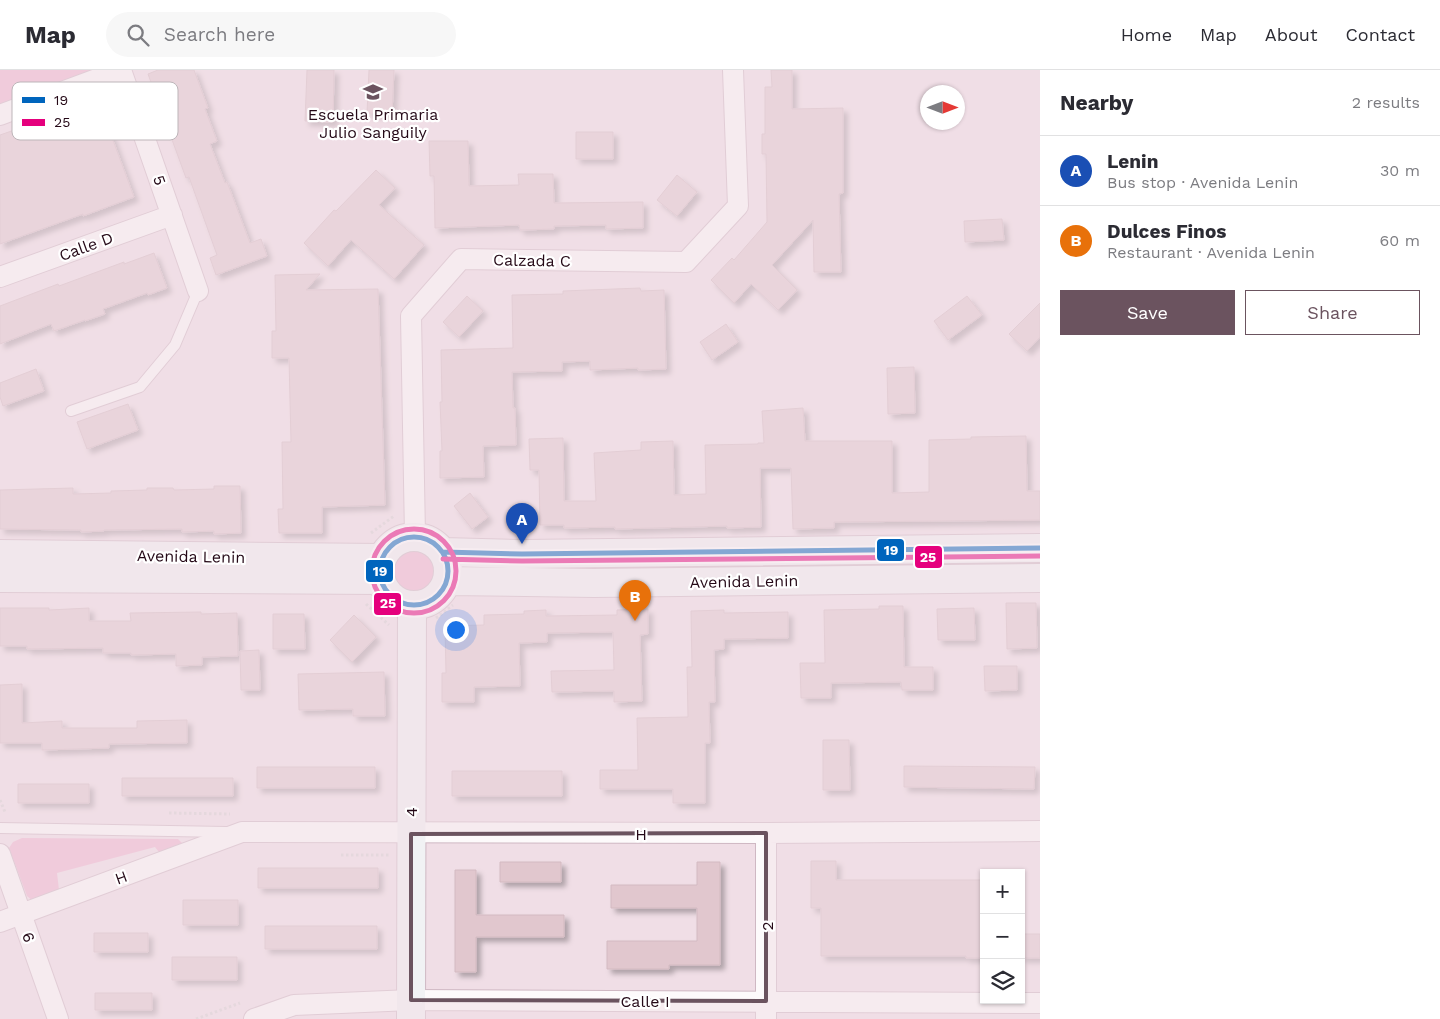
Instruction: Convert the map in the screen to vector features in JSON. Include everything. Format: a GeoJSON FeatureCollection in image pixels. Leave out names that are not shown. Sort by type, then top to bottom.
{"type":"FeatureCollection","features":[{"type":"Feature","properties":{"kind":"street"},"geometry":{"type":"LineString","coordinates":[[89,82],[121,70]]}},
{"type":"Feature","properties":{"kind":"street","name":"5"},"geometry":{"type":"LineString","coordinates":[[121,70],[125,82]]}},
{"type":"Feature","properties":{"kind":"street","name":"Calzada C"},"geometry":{"type":"LineString","coordinates":[[415,536],[411,316],[461,259],[686,262],[738,206],[733,70]]}},
{"type":"Feature","properties":{"kind":"street"},"geometry":{"type":"LineString","coordinates":[[0,115],[12,111]]}},
{"type":"Feature","properties":{"kind":"street","name":"5"},"geometry":{"type":"LineString","coordinates":[[146,140],[198,290]]}},
{"type":"Feature","properties":{"kind":"street","name":"Calle D"},"geometry":{"type":"LineString","coordinates":[[0,277],[172,215]]}},
{"type":"Feature","properties":{"kind":"street"},"geometry":{"type":"LineString","coordinates":[[404,537],[426,538],[436,544],[443,552],[448,566],[452,592],[442,591],[434,599],[424,604],[412,606],[392,598],[385,590],[382,569],[387,549],[395,542],[404,537]]}},
{"type":"Feature","properties":{"kind":"street","name":"Avenida Lenin"},"geometry":{"type":"LineString","coordinates":[[443,552],[522,554],[1040,548]]}},
{"type":"Feature","properties":{"kind":"street","name":"Avenida Lenin"},"geometry":{"type":"LineString","coordinates":[[0,554],[382,569]]}},
{"type":"Feature","properties":{"kind":"street","name":"Avenida Lenin"},"geometry":{"type":"LineString","coordinates":[[0,578],[382,569]]}},
{"type":"Feature","properties":{"kind":"street","name":"Avenida Lenin"},"geometry":{"type":"LineString","coordinates":[[452,592],[594,583],[1040,578]]}},
{"type":"Feature","properties":{"kind":"street","name":"4"},"geometry":{"type":"LineString","coordinates":[[411,1009],[412,606]]}},
{"type":"Feature","properties":{"kind":"street","name":"H"},"geometry":{"type":"LineString","coordinates":[[0,922],[242,832],[411,834],[1040,831]]}},
{"type":"Feature","properties":{"kind":"street","name":"2"},"geometry":{"type":"LineString","coordinates":[[766,833],[766,1010]]}},
{"type":"Feature","properties":{"kind":"street","name":"6"},"geometry":{"type":"LineString","coordinates":[[0,854],[58,1019]]}},
{"type":"Feature","properties":{"kind":"street","name":"Calle I"},"geometry":{"type":"LineString","coordinates":[[254,1019],[294,1004],[411,1009],[766,1010],[1040,1002]]}},
{"type":"Feature","properties":{"kind":"lane"},"geometry":{"type":"LineString","coordinates":[[71,411],[140,387],[174,345],[198,290]]}},
{"type":"Feature","properties":{"kind":"lane","name":"H"},"geometry":{"type":"LineString","coordinates":[[0,828],[242,832]]}},
{"type":"Feature","properties":{"kind":"path"},"geometry":{"type":"LineString","coordinates":[[435,619],[452,592]]}},
{"type":"Feature","properties":{"kind":"path"},"geometry":{"type":"LineString","coordinates":[[361,599],[393,630]]}},
{"type":"Feature","properties":{"kind":"path"},"geometry":{"type":"LineString","coordinates":[[0,800],[4,812],[14,812]]}},
{"type":"Feature","properties":{"kind":"path"},"geometry":{"type":"LineString","coordinates":[[164,814],[233,814]]}},
{"type":"Feature","properties":{"kind":"path"},"geometry":{"type":"LineString","coordinates":[[334,855],[393,855]]}},
{"type":"Feature","properties":{"kind":"highlighted area"},"geometry":{"type":"Polygon","coordinates":[[[766,833],[766,1001],[411,1000],[411,834],[766,833]]]}},
{"type":"Feature","properties":{"kind":"shaded area"},"geometry":{"type":"Polygon","coordinates":[[[0,70],[96,70],[64,82],[12,82],[12,102],[0,106],[0,70]]]}},
{"type":"Feature","properties":{"kind":"shaded area"},"geometry":{"type":"Polygon","coordinates":[[[415,543],[425,545],[434,551],[440,560],[442,570],[440,580],[434,589],[425,595],[415,597],[405,595],[396,589],[390,580],[388,570],[390,560],[396,551],[405,545],[415,543]]]}},
{"type":"Feature","properties":{"kind":"shaded area"},"geometry":{"type":"Polygon","coordinates":[[[22,838],[178,839],[182,843],[182,847],[162,856],[155,847],[57,873],[59,890],[35,903],[27,896],[9,848],[13,842],[22,838]]]}},
{"type":"Feature","properties":{"kind":"building"},"geometry":{"type":"Polygon","coordinates":[[[158,70],[194,70],[208,108],[205,109],[217,141],[210,144],[225,183],[227,182],[250,243],[261,239],[267,256],[216,275],[210,258],[217,255],[189,177],[186,178],[172,140],[178,140],[178,82],[151,82],[148,74],[158,70]]]}},
{"type":"Feature","properties":{"kind":"building"},"geometry":{"type":"Polygon","coordinates":[[[307,70],[334,70],[333,122],[305,121],[307,70]]]}},
{"type":"Feature","properties":{"kind":"building"},"geometry":{"type":"Polygon","coordinates":[[[369,70],[394,70],[392,114],[367,113],[369,70]]]}},
{"type":"Feature","properties":{"kind":"building"},"geometry":{"type":"Polygon","coordinates":[[[771,70],[792,70],[792,109],[843,108],[843,193],[839,194],[841,272],[814,272],[813,220],[772,265],[797,290],[778,310],[751,284],[734,303],[711,280],[732,258],[734,260],[767,222],[766,154],[762,154],[762,134],[765,134],[765,87],[772,87],[771,70]]]}},
{"type":"Feature","properties":{"kind":"building"},"geometry":{"type":"Polygon","coordinates":[[[12,131],[12,140],[113,140],[134,197],[0,244],[0,135],[12,131]]]}},
{"type":"Feature","properties":{"kind":"building"},"geometry":{"type":"Polygon","coordinates":[[[576,132],[613,132],[613,159],[576,159],[576,132]]]}},
{"type":"Feature","properties":{"kind":"building"},"geometry":{"type":"Polygon","coordinates":[[[429,141],[468,141],[469,186],[519,185],[518,174],[553,174],[554,203],[643,202],[643,228],[606,229],[606,225],[554,226],[554,229],[520,230],[519,225],[435,228],[434,176],[430,176],[429,141]]]}},
{"type":"Feature","properties":{"kind":"building"},"geometry":{"type":"Polygon","coordinates":[[[376,170],[395,188],[379,205],[424,245],[394,279],[351,240],[328,266],[304,243],[334,210],[336,211],[376,170]]]}},
{"type":"Feature","properties":{"kind":"building"},"geometry":{"type":"Polygon","coordinates":[[[677,175],[697,192],[677,216],[657,200],[677,175]]]}},
{"type":"Feature","properties":{"kind":"building"},"geometry":{"type":"Polygon","coordinates":[[[1002,219],[1004,240],[965,242],[964,221],[1002,219]]]}},
{"type":"Feature","properties":{"kind":"building"},"geometry":{"type":"Polygon","coordinates":[[[154,253],[167,288],[103,309],[105,314],[85,321],[54,331],[51,324],[0,344],[0,306],[58,284],[59,286],[154,253]]]}},
{"type":"Feature","properties":{"kind":"building"},"geometry":{"type":"Polygon","coordinates":[[[320,274],[306,290],[378,289],[385,505],[322,507],[322,533],[279,533],[278,509],[283,509],[282,442],[291,442],[289,358],[272,358],[272,331],[276,331],[275,275],[320,274]]]}},
{"type":"Feature","properties":{"kind":"building"},"geometry":{"type":"Polygon","coordinates":[[[640,288],[641,291],[664,290],[666,369],[590,370],[590,361],[562,362],[562,371],[512,372],[516,445],[483,446],[484,477],[440,478],[440,451],[442,451],[440,402],[442,402],[441,350],[513,348],[512,295],[563,294],[563,291],[640,288]]]}},
{"type":"Feature","properties":{"kind":"building"},"geometry":{"type":"Polygon","coordinates":[[[467,296],[483,311],[459,337],[443,322],[467,296]]]}},
{"type":"Feature","properties":{"kind":"building"},"geometry":{"type":"Polygon","coordinates":[[[967,296],[982,315],[948,340],[934,321],[967,296]]]}},
{"type":"Feature","properties":{"kind":"building"},"geometry":{"type":"Polygon","coordinates":[[[1040,303],[1040,337],[1027,351],[1009,334],[1040,303]]]}},
{"type":"Feature","properties":{"kind":"building"},"geometry":{"type":"Polygon","coordinates":[[[726,324],[738,342],[712,360],[700,342],[726,324]]]}},
{"type":"Feature","properties":{"kind":"building"},"geometry":{"type":"Polygon","coordinates":[[[914,367],[915,413],[888,414],[887,368],[914,367]]]}},
{"type":"Feature","properties":{"kind":"building"},"geometry":{"type":"Polygon","coordinates":[[[36,369],[44,391],[3,406],[0,397],[0,383],[36,369]]]}},
{"type":"Feature","properties":{"kind":"building"},"geometry":{"type":"Polygon","coordinates":[[[128,404],[138,430],[87,449],[77,422],[128,404]]]}},
{"type":"Feature","properties":{"kind":"building"},"geometry":{"type":"Polygon","coordinates":[[[803,408],[805,441],[892,441],[892,493],[929,492],[929,440],[1026,436],[1027,491],[1040,491],[1040,520],[834,522],[834,528],[793,529],[791,468],[760,468],[761,527],[615,529],[615,527],[564,528],[564,525],[540,525],[539,470],[530,470],[529,439],[563,438],[564,501],[596,501],[594,453],[641,450],[641,442],[673,441],[674,495],[706,494],[705,445],[764,443],[762,411],[803,408]]]}},
{"type":"Feature","properties":{"kind":"building"},"geometry":{"type":"Polygon","coordinates":[[[214,486],[240,486],[241,533],[214,534],[214,531],[182,532],[182,529],[81,532],[81,530],[0,529],[0,490],[73,488],[73,494],[111,493],[111,491],[147,490],[147,488],[173,488],[174,490],[214,489],[214,486]]]}},
{"type":"Feature","properties":{"kind":"building"},"geometry":{"type":"Polygon","coordinates":[[[470,493],[488,517],[472,529],[454,506],[470,493]]]}},
{"type":"Feature","properties":{"kind":"building"},"geometry":{"type":"Polygon","coordinates":[[[1006,603],[1036,603],[1037,648],[1007,649],[1006,603]]]}},
{"type":"Feature","properties":{"kind":"building"},"geometry":{"type":"Polygon","coordinates":[[[879,606],[903,606],[904,667],[933,667],[933,690],[902,690],[901,682],[831,683],[831,698],[801,698],[800,663],[825,663],[824,610],[879,609],[879,606]]]}},
{"type":"Feature","properties":{"kind":"building"},"geometry":{"type":"Polygon","coordinates":[[[0,608],[49,608],[49,610],[89,608],[89,621],[131,621],[130,613],[237,613],[238,656],[202,657],[202,665],[176,666],[176,654],[131,655],[131,653],[103,653],[103,648],[27,649],[27,646],[0,646],[0,608]]]}},
{"type":"Feature","properties":{"kind":"building"},"geometry":{"type":"Polygon","coordinates":[[[974,608],[975,640],[938,640],[937,609],[974,608]]]}},
{"type":"Feature","properties":{"kind":"building"},"geometry":{"type":"Polygon","coordinates":[[[648,609],[648,634],[640,635],[642,701],[614,702],[614,691],[552,692],[551,671],[614,670],[613,632],[547,633],[547,642],[519,643],[520,686],[474,687],[474,702],[442,702],[442,673],[446,673],[445,626],[484,625],[484,615],[524,614],[524,611],[546,610],[546,616],[617,615],[617,610],[648,609]]]}},
{"type":"Feature","properties":{"kind":"building"},"geometry":{"type":"Polygon","coordinates":[[[724,610],[724,613],[788,612],[788,638],[724,639],[724,649],[714,650],[715,702],[709,702],[710,743],[705,743],[705,803],[673,803],[673,789],[600,789],[600,770],[638,770],[637,718],[688,717],[687,667],[692,667],[691,611],[724,610]]]}},
{"type":"Feature","properties":{"kind":"building"},"geometry":{"type":"Polygon","coordinates":[[[273,614],[304,614],[305,649],[273,649],[273,614]]]}},
{"type":"Feature","properties":{"kind":"building"},"geometry":{"type":"Polygon","coordinates":[[[354,615],[376,637],[352,662],[330,640],[354,615]]]}},
{"type":"Feature","properties":{"kind":"building"},"geometry":{"type":"Polygon","coordinates":[[[259,650],[260,690],[241,690],[240,651],[259,650]]]}},
{"type":"Feature","properties":{"kind":"building"},"geometry":{"type":"Polygon","coordinates":[[[984,666],[1017,666],[1017,690],[985,691],[984,666]]]}},
{"type":"Feature","properties":{"kind":"building"},"geometry":{"type":"Polygon","coordinates":[[[384,672],[385,716],[353,716],[353,709],[299,710],[298,674],[384,672]]]}},
{"type":"Feature","properties":{"kind":"building"},"geometry":{"type":"Polygon","coordinates":[[[22,684],[22,723],[62,721],[62,728],[137,728],[137,721],[187,720],[187,743],[109,744],[109,748],[42,750],[42,743],[0,743],[0,685],[22,684]]]}},
{"type":"Feature","properties":{"kind":"building"},"geometry":{"type":"Polygon","coordinates":[[[823,740],[849,740],[850,790],[823,790],[823,740]]]}},
{"type":"Feature","properties":{"kind":"building"},"geometry":{"type":"Polygon","coordinates":[[[904,766],[1035,767],[1034,789],[904,787],[904,766]]]}},
{"type":"Feature","properties":{"kind":"building"},"geometry":{"type":"Polygon","coordinates":[[[257,767],[375,767],[375,788],[257,788],[257,767]]]}},
{"type":"Feature","properties":{"kind":"building"},"geometry":{"type":"Polygon","coordinates":[[[452,771],[562,771],[562,796],[452,796],[452,771]]]}},
{"type":"Feature","properties":{"kind":"building"},"geometry":{"type":"Polygon","coordinates":[[[122,778],[233,778],[233,796],[122,796],[122,778]]]}},
{"type":"Feature","properties":{"kind":"building"},"geometry":{"type":"Polygon","coordinates":[[[18,784],[89,784],[89,803],[18,803],[18,784]]]}},
{"type":"Feature","properties":{"kind":"building"},"geometry":{"type":"Polygon","coordinates":[[[811,861],[836,861],[836,880],[980,880],[980,958],[966,958],[966,956],[821,956],[821,908],[811,908],[811,861]]]}},
{"type":"Feature","properties":{"kind":"building"},"geometry":{"type":"Polygon","coordinates":[[[500,862],[561,862],[561,882],[500,882],[500,862]]]}},
{"type":"Feature","properties":{"kind":"building"},"geometry":{"type":"Polygon","coordinates":[[[697,862],[720,862],[720,965],[669,965],[669,969],[607,969],[607,941],[697,941],[697,908],[611,908],[611,885],[697,885],[697,862]]]}},
{"type":"Feature","properties":{"kind":"building"},"geometry":{"type":"Polygon","coordinates":[[[258,868],[378,868],[378,888],[258,888],[258,868]]]}},
{"type":"Feature","properties":{"kind":"building"},"geometry":{"type":"Polygon","coordinates":[[[455,870],[476,870],[476,915],[564,915],[564,937],[476,937],[476,972],[455,972],[455,870]]]}},
{"type":"Feature","properties":{"kind":"building"},"geometry":{"type":"Polygon","coordinates":[[[183,900],[238,900],[238,925],[183,925],[183,900]]]}},
{"type":"Feature","properties":{"kind":"building"},"geometry":{"type":"Polygon","coordinates":[[[265,926],[377,926],[377,949],[265,949],[265,926]]]}},
{"type":"Feature","properties":{"kind":"building"},"geometry":{"type":"Polygon","coordinates":[[[94,933],[148,933],[148,952],[94,952],[94,933]]]}},
{"type":"Feature","properties":{"kind":"building"},"geometry":{"type":"Polygon","coordinates":[[[1025,934],[1040,934],[1040,958],[1025,958],[1025,934]]]}},
{"type":"Feature","properties":{"kind":"building"},"geometry":{"type":"Polygon","coordinates":[[[172,957],[237,957],[237,980],[172,980],[172,957]]]}},
{"type":"Feature","properties":{"kind":"building"},"geometry":{"type":"Polygon","coordinates":[[[95,993],[152,993],[152,1010],[95,1010],[95,993]]]}},
{"type":"Feature","properties":{"kind":"transit line","name":"25"},"geometry":{"type":"LineString","coordinates":[[414,529],[430,532],[444,541],[453,555],[456,571],[453,587],[444,601],[430,610],[414,613],[398,610],[384,601],[375,587],[372,571],[375,555],[384,541],[398,532],[414,529]]}},
{"type":"Feature","properties":{"kind":"transit line","name":"19"},"geometry":{"type":"LineString","coordinates":[[407,537],[421,537],[433,542],[443,552],[448,564],[448,571],[448,578],[443,590],[433,600],[421,605],[407,605],[395,600],[385,590],[380,578],[380,564],[385,552],[395,542],[407,537]]}},
{"type":"Feature","properties":{"kind":"transit line","name":"19"},"geometry":{"type":"LineString","coordinates":[[443,552],[522,554],[1040,548]]}},
{"type":"Feature","properties":{"kind":"transit line","name":"25"},"geometry":{"type":"LineString","coordinates":[[443,559],[522,561],[1040,556]]}},
{"type":"Feature","properties":{"kind":"place","name":"Escuela Primaria Julio Sanguily"},"geometry":{"type":"Point","coordinates":[373,92]}},
{"type":"Feature","properties":{"kind":"place","name":"Lenin"},"geometry":{"type":"Point","coordinates":[522,544]}},
{"type":"Feature","properties":{"kind":"place","name":"Dulces Finos"},"geometry":{"type":"Point","coordinates":[635,621]}}]}
